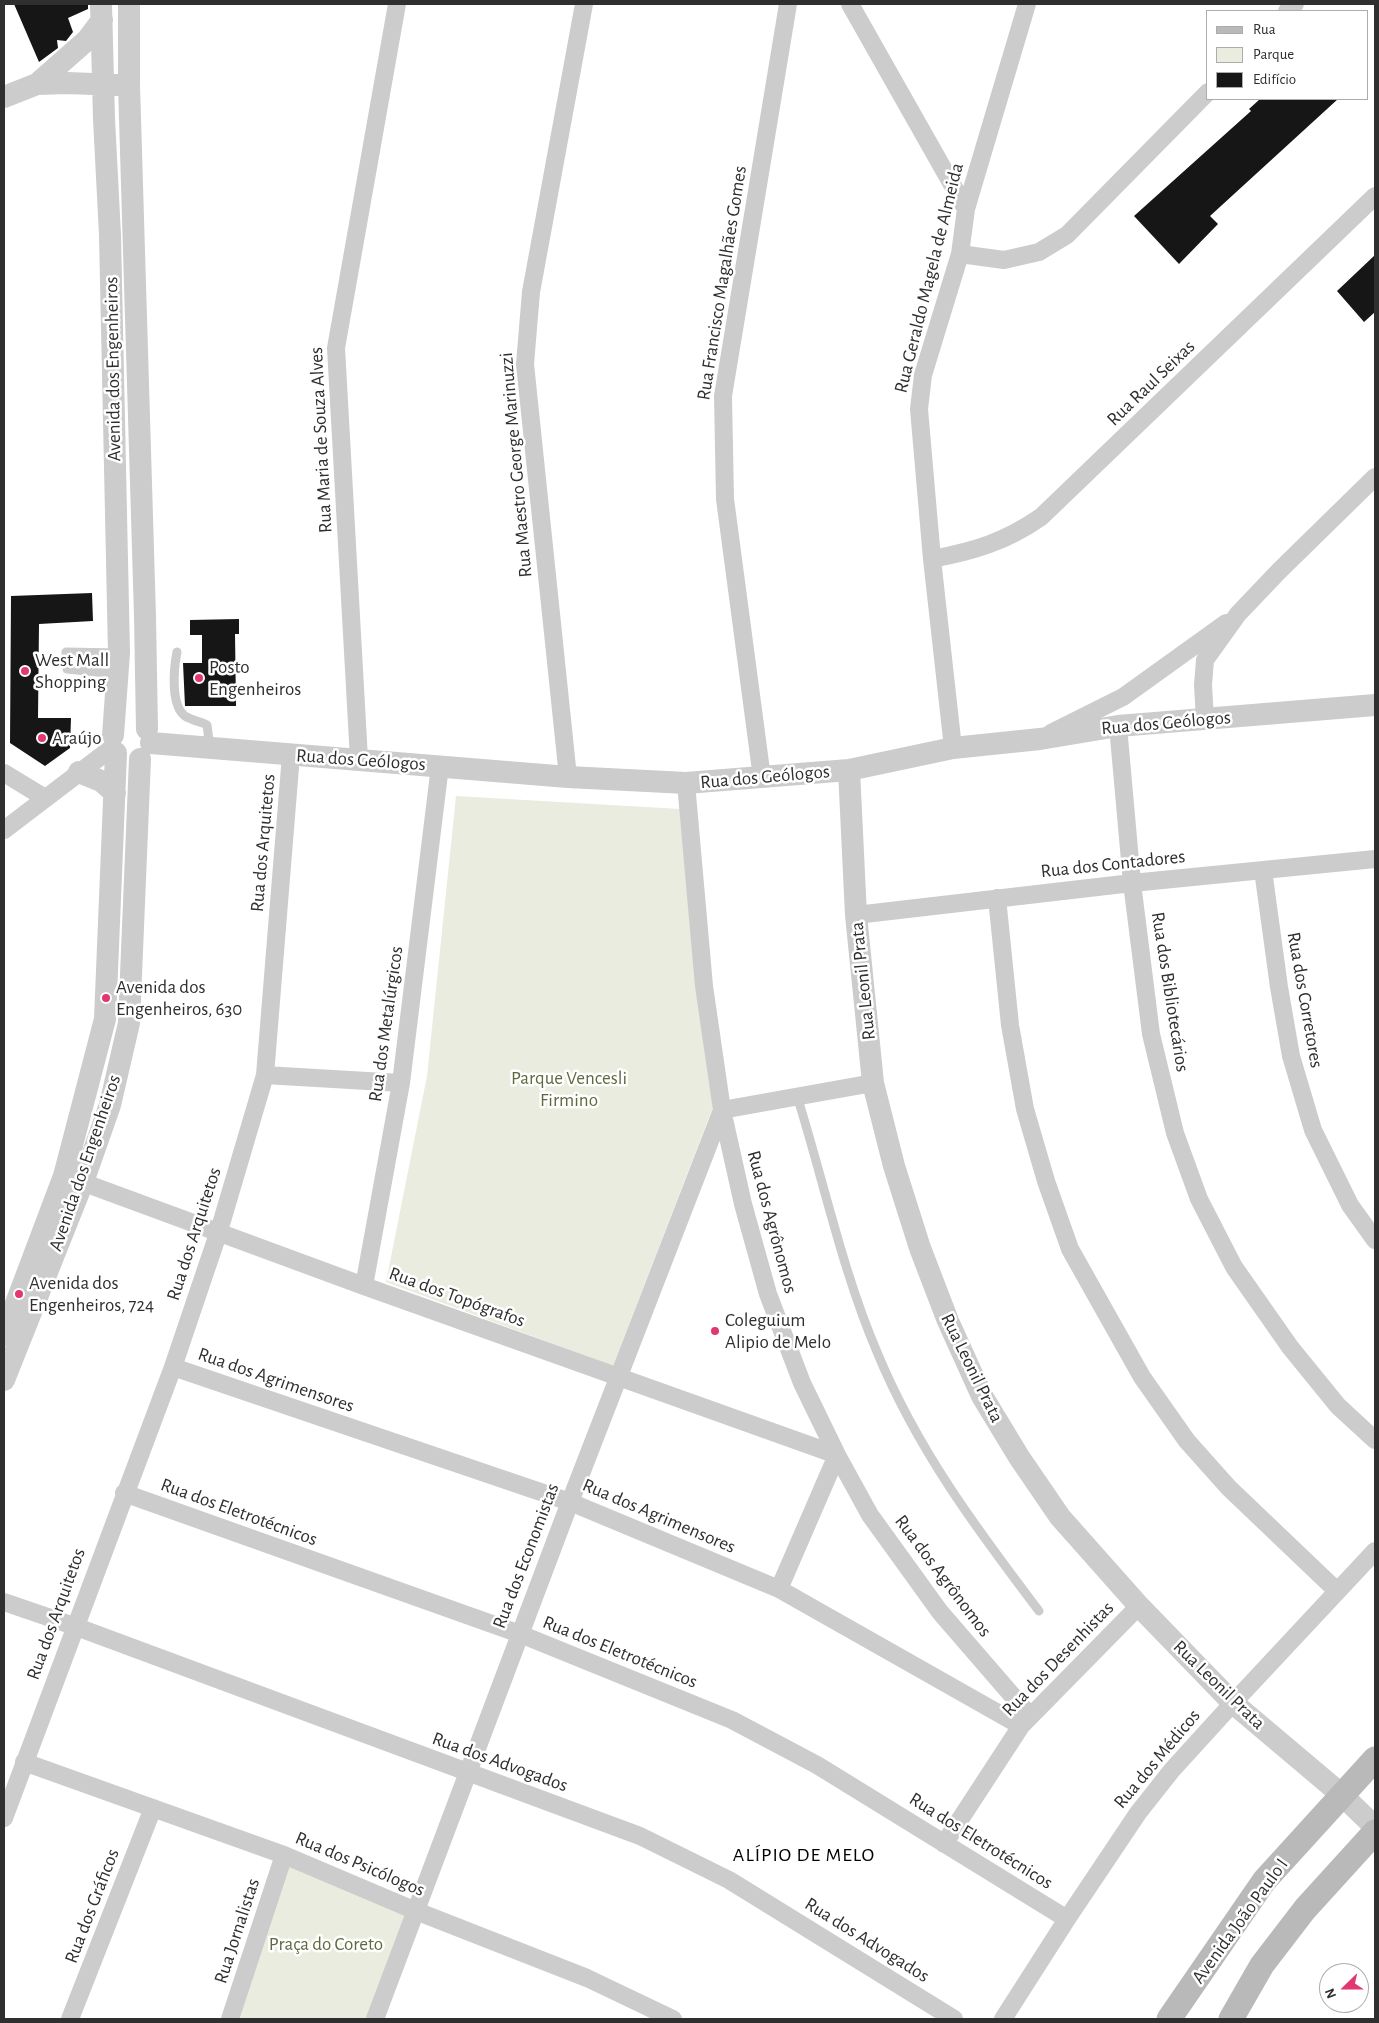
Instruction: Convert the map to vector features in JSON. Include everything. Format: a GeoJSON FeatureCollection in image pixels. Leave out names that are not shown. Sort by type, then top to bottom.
{"type":"FeatureCollection","features":[{"type":"Feature","properties":{"kind":"main road","name":"Avenida João Paulo I"},"geometry":{"type":"LineString","coordinates":[[1170,2019],[1264,1882],[1375,1759]]}},
{"type":"Feature","properties":{"kind":"main road"},"geometry":{"type":"LineString","coordinates":[[1231,2019],[1262,1966],[1305,1909],[1375,1832]]}},
{"type":"Feature","properties":{"kind":"street","name":"Avenida dos Engenheiros"},"geometry":{"type":"LineString","coordinates":[[4,1336],[74,1179],[110,1105],[129,1023],[146,744],[145,616],[129,84],[129,4]]}},
{"type":"Feature","properties":{"kind":"street","name":"Rua Maria de Souza Alves"},"geometry":{"type":"LineString","coordinates":[[360,758],[336,348],[397,4]]}},
{"type":"Feature","properties":{"kind":"street","name":"Rua Maestro George Marinuzzi"},"geometry":{"type":"LineString","coordinates":[[568,777],[525,364],[530,292],[584,4]]}},
{"type":"Feature","properties":{"kind":"street","name":"Rua Francisco Magalhães Gomes"},"geometry":{"type":"LineString","coordinates":[[762,778],[725,499],[723,396],[788,4]]}},
{"type":"Feature","properties":{"kind":"street"},"geometry":{"type":"LineString","coordinates":[[850,4],[966,209]]}},
{"type":"Feature","properties":{"kind":"street","name":"Rua Geraldo Magela de Almeida"},"geometry":{"type":"LineString","coordinates":[[953,748],[932,559],[919,409],[923,375],[960,254],[966,209],[1027,4]]}},
{"type":"Feature","properties":{"kind":"street","name":"Avenida dos Engenheiros"},"geometry":{"type":"LineString","coordinates":[[4,1380],[74,1179],[105,1019],[115,793],[114,745],[118,618],[110,235],[103,85],[102,12]]}},
{"type":"Feature","properties":{"kind":"street"},"geometry":{"type":"LineString","coordinates":[[4,98],[37,84],[87,40],[102,12]]}},
{"type":"Feature","properties":{"kind":"street"},"geometry":{"type":"LineString","coordinates":[[37,84],[67,82],[103,85],[129,84]]}},
{"type":"Feature","properties":{"kind":"street"},"geometry":{"type":"LineString","coordinates":[[960,254],[1004,260],[1039,252],[1067,235],[1206,94]]}},
{"type":"Feature","properties":{"kind":"street","name":"Rua Raul Seixas"},"geometry":{"type":"LineString","coordinates":[[932,559],[994,544],[1021,531],[1041,517],[1375,196]]}},
{"type":"Feature","properties":{"kind":"street"},"geometry":{"type":"LineString","coordinates":[[1205,719],[1203,685],[1205,660],[1238,614],[1375,477]]}},
{"type":"Feature","properties":{"kind":"street"},"geometry":{"type":"LineString","coordinates":[[1040,738],[1123,697],[1238,614]]}},
{"type":"Feature","properties":{"kind":"street"},"geometry":{"type":"LineString","coordinates":[[118,618],[145,616]]}},
{"type":"Feature","properties":{"kind":"street","name":"Rua dos Geólogos"},"geometry":{"type":"LineString","coordinates":[[146,744],[291,755],[360,758],[568,777],[686,783],[849,770],[953,748],[1040,738],[1118,726],[1375,706]]}},
{"type":"Feature","properties":{"kind":"street"},"geometry":{"type":"LineString","coordinates":[[4,830],[114,745],[120,725],[138,723],[146,744],[130,761],[114,745]]}},
{"type":"Feature","properties":{"kind":"street","name":"Rua dos Bibliotecários"},"geometry":{"type":"LineString","coordinates":[[1118,726],[1132,883],[1151,1034],[1175,1133],[1199,1198],[1234,1267],[1290,1347],[1338,1406],[1375,1440]]}},
{"type":"Feature","properties":{"kind":"street","name":"Rua dos Arquitetos"},"geometry":{"type":"LineString","coordinates":[[4,1818],[172,1367],[219,1231],[266,1075],[291,755]]}},
{"type":"Feature","properties":{"kind":"street","name":"Rua dos Metalúrgicos"},"geometry":{"type":"LineString","coordinates":[[364,1286],[401,1083],[440,766]]}},
{"type":"Feature","properties":{"kind":"street","name":"Rua Leonil Prata"},"geometry":{"type":"LineString","coordinates":[[849,770],[856,915],[873,1083],[894,1166],[920,1248],[948,1321],[982,1396],[1018,1457],[1060,1517],[1140,1606],[1233,1703],[1342,1795],[1375,1827]]}},
{"type":"Feature","properties":{"kind":"street"},"geometry":{"type":"LineString","coordinates":[[79,772],[101,782],[115,793]]}},
{"type":"Feature","properties":{"kind":"street"},"geometry":{"type":"LineString","coordinates":[[4,773],[45,798]]}},
{"type":"Feature","properties":{"kind":"street","name":"Rua dos Agrônomos"},"geometry":{"type":"LineString","coordinates":[[686,783],[704,986],[722,1110],[742,1204],[768,1294],[802,1383],[837,1455],[870,1515],[940,1612],[1025,1721]]}},
{"type":"Feature","properties":{"kind":"street","name":"Rua dos Contadores"},"geometry":{"type":"LineString","coordinates":[[856,915],[1132,883],[1375,859]]}},
{"type":"Feature","properties":{"kind":"street","name":"Rua dos Corretores"},"geometry":{"type":"LineString","coordinates":[[1263,870],[1278,987],[1291,1056],[1313,1130],[1350,1205],[1375,1240]]}},
{"type":"Feature","properties":{"kind":"street"},"geometry":{"type":"LineString","coordinates":[[997,898],[1010,1025],[1025,1110],[1046,1181],[1070,1249],[1142,1377],[1187,1441],[1229,1488],[1337,1591]]}},
{"type":"Feature","properties":{"kind":"street"},"geometry":{"type":"LineString","coordinates":[[266,1075],[401,1083]]}},
{"type":"Feature","properties":{"kind":"street"},"geometry":{"type":"LineString","coordinates":[[722,1110],[873,1083]]}},
{"type":"Feature","properties":{"kind":"street","name":"Rua dos Economistas"},"geometry":{"type":"LineString","coordinates":[[375,2019],[618,1376],[722,1110]]}},
{"type":"Feature","properties":{"kind":"street","name":"Rua dos Topógrafos"},"geometry":{"type":"LineString","coordinates":[[74,1179],[364,1286],[837,1455]]}},
{"type":"Feature","properties":{"kind":"street","name":"Rua dos Agrimensores"},"geometry":{"type":"LineString","coordinates":[[172,1367],[570,1502],[779,1589],[1025,1721]]}},
{"type":"Feature","properties":{"kind":"street"},"geometry":{"type":"LineString","coordinates":[[779,1589],[837,1455]]}},
{"type":"Feature","properties":{"kind":"street","name":"Rua dos Eletrotécnicos"},"geometry":{"type":"LineString","coordinates":[[124,1493],[520,1634],[732,1720],[817,1765],[1067,1919]]}},
{"type":"Feature","properties":{"kind":"street","name":"Rua dos Médicos"},"geometry":{"type":"LineString","coordinates":[[1003,2019],[1138,1812],[1172,1770],[1375,1551]]}},
{"type":"Feature","properties":{"kind":"street","name":"Rua dos Advogados"},"geometry":{"type":"LineString","coordinates":[[4,1602],[74,1626],[640,1836],[729,1880],[954,2019]]}},
{"type":"Feature","properties":{"kind":"street","name":"Rua dos Desenhistas"},"geometry":{"type":"LineString","coordinates":[[944,1844],[1025,1721],[1140,1606]]}},
{"type":"Feature","properties":{"kind":"street","name":"Rua dos Psicólogos"},"geometry":{"type":"LineString","coordinates":[[24,1762],[284,1855],[416,1911],[587,1978],[673,2019]]}},
{"type":"Feature","properties":{"kind":"street","name":"Rua dos Gráficos"},"geometry":{"type":"LineString","coordinates":[[70,2019],[153,1808]]}},
{"type":"Feature","properties":{"kind":"street","name":"Rua Jornalistas"},"geometry":{"type":"LineString","coordinates":[[230,2019],[284,1855]]}},
{"type":"Feature","properties":{"kind":"lane"},"geometry":{"type":"LineString","coordinates":[[66,652],[118,664],[67,669],[66,652]]}},
{"type":"Feature","properties":{"kind":"lane"},"geometry":{"type":"LineString","coordinates":[[177,652],[174,671],[176,697],[182,713],[186,717],[207,725],[210,748]]}},
{"type":"Feature","properties":{"kind":"lane"},"geometry":{"type":"LineString","coordinates":[[797,1096],[818,1162],[848,1275],[877,1353],[912,1427],[948,1488],[983,1538],[1039,1611]]}},
{"type":"Feature","properties":{"kind":"green space","name":"Parque Vencesli Firmino"},"geometry":{"type":"Polygon","coordinates":[[[456,796],[680,809],[713,1107],[613,1366],[386,1282],[427,1076],[456,796]]]}},
{"type":"Feature","properties":{"kind":"green space","name":"Praça do Coreto"},"geometry":{"type":"Polygon","coordinates":[[[284,1855],[414,1905],[377,2019],[230,2019],[284,1855]]]}},
{"type":"Feature","properties":{"kind":"building"},"geometry":{"type":"Polygon","coordinates":[[[14,4],[88,4],[88,9],[68,18],[73,32],[66,41],[57,40],[58,48],[39,62],[14,4]]]}},
{"type":"Feature","properties":{"kind":"building"},"geometry":{"type":"Polygon","coordinates":[[[1259,100],[1337,100],[1210,216],[1218,224],[1179,264],[1134,216],[1251,111],[1249,109],[1259,100]]]}},
{"type":"Feature","properties":{"kind":"building"},"geometry":{"type":"Polygon","coordinates":[[[1375,255],[1375,312],[1364,322],[1337,291],[1375,255]]]}},
{"type":"Feature","properties":{"kind":"building","name":"West Mall Shopping"},"geometry":{"type":"Polygon","coordinates":[[[92,593],[93,621],[39,624],[38,718],[71,718],[70,748],[45,766],[10,743],[11,596],[92,593]]]}},
{"type":"Feature","properties":{"kind":"building"},"geometry":{"type":"Polygon","coordinates":[[[239,619],[239,634],[235,634],[236,706],[185,706],[183,663],[202,663],[202,635],[190,635],[190,620],[239,619]]]}},
{"type":"Feature","properties":{"kind":"place","name":"West Mall Shopping"},"geometry":{"type":"Point","coordinates":[25,671]}},
{"type":"Feature","properties":{"kind":"place","name":"Posto Engenheiros"},"geometry":{"type":"Point","coordinates":[199,678]}},
{"type":"Feature","properties":{"kind":"place","name":"Araújo"},"geometry":{"type":"Point","coordinates":[42,738]}},
{"type":"Feature","properties":{"kind":"place","name":"Avenida dos Engenheiros, 630"},"geometry":{"type":"Point","coordinates":[106,998]}},
{"type":"Feature","properties":{"kind":"place","name":"Avenida dos Engenheiros, 724"},"geometry":{"type":"Point","coordinates":[19,1294]}},
{"type":"Feature","properties":{"kind":"place","name":"Coleguium Alipio de Melo"},"geometry":{"type":"Point","coordinates":[715,1331]}},
{"type":"Feature","properties":{"kind":"district","name":"ALÍPIO DE MELO"},"geometry":{"type":"Point","coordinates":[804,1855]}}]}
